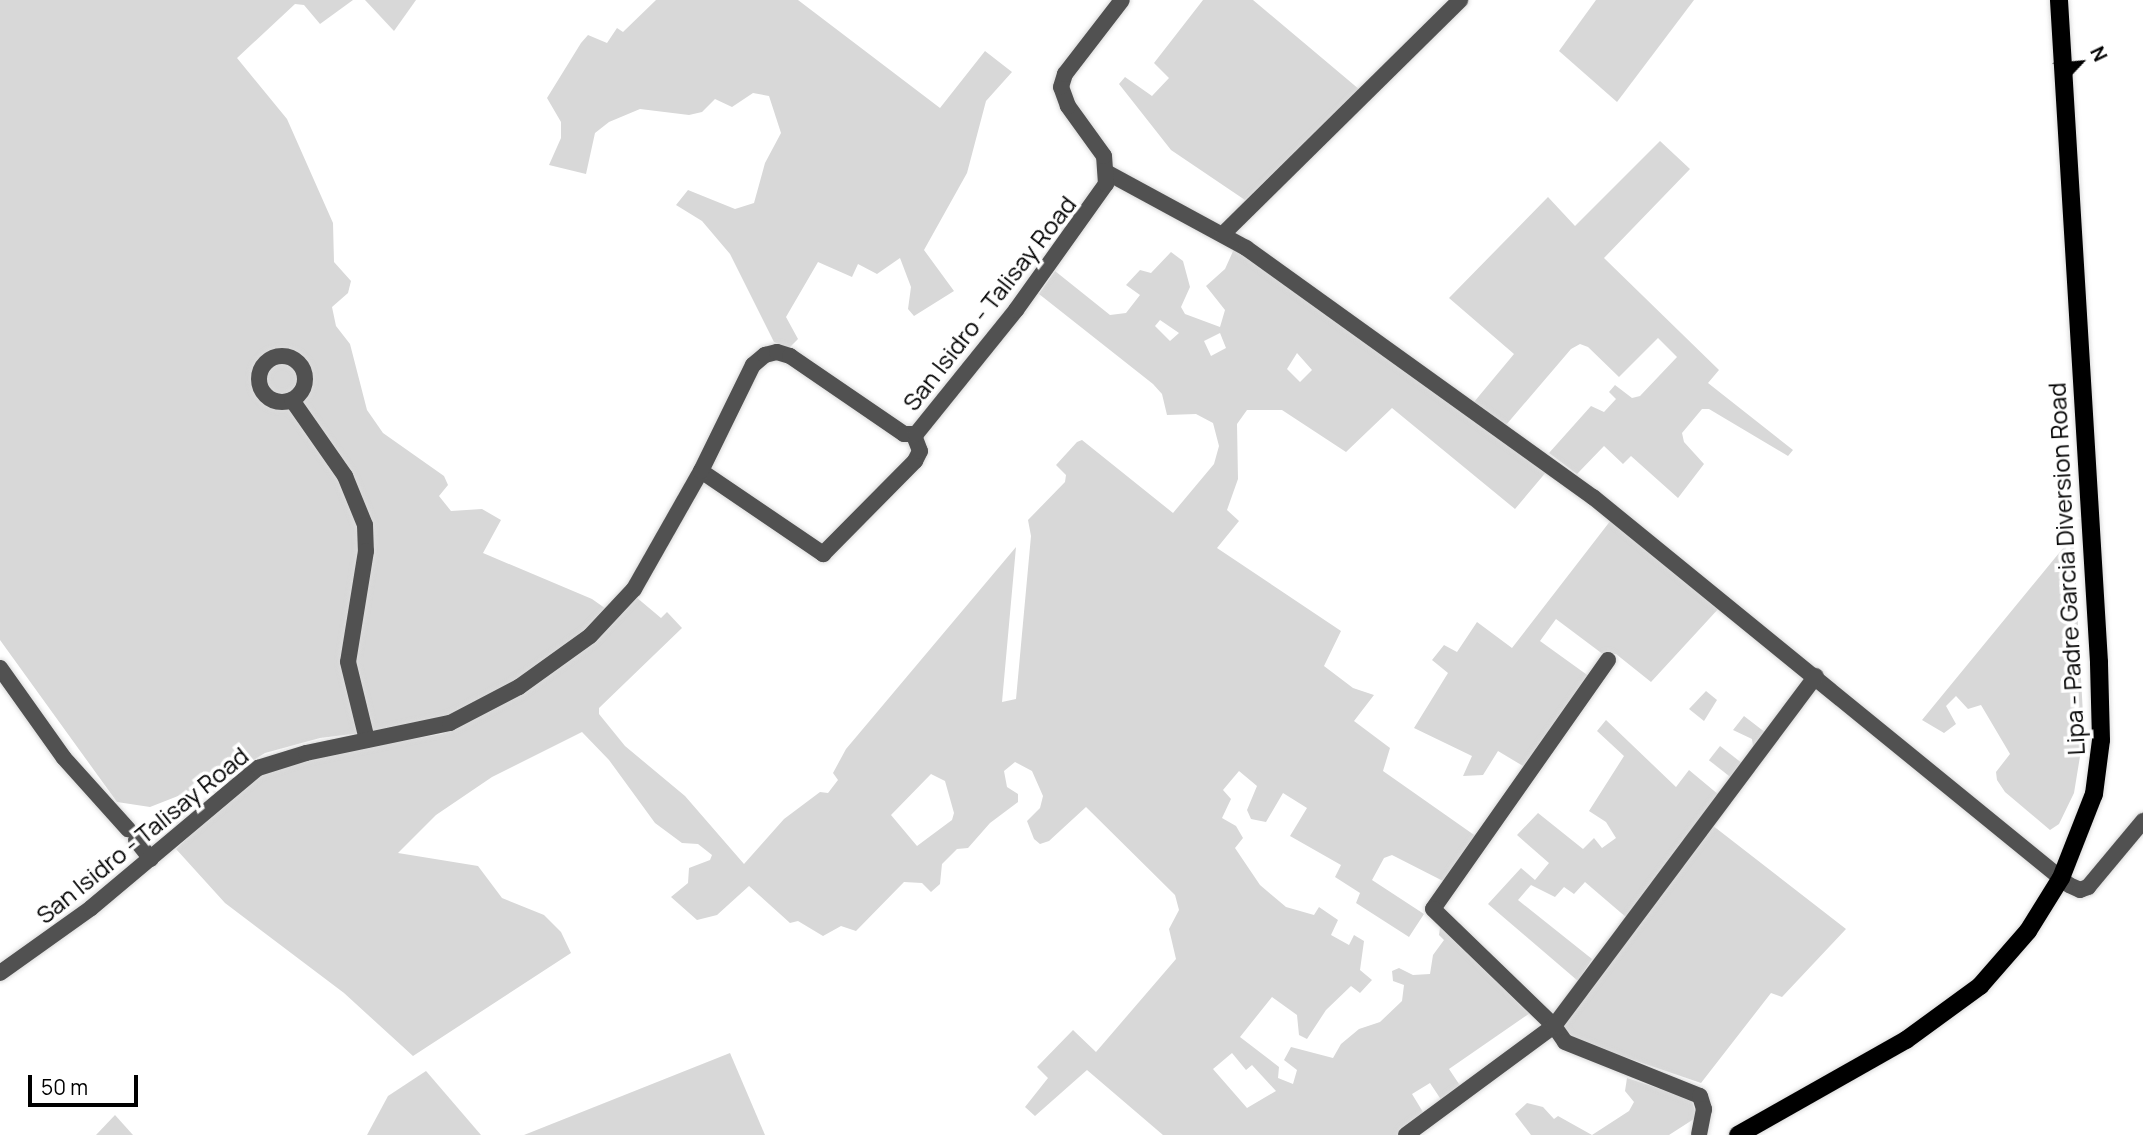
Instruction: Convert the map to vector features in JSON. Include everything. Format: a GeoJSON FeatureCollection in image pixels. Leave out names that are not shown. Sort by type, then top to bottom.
{"type":"FeatureCollection","features":[{"type":"Feature","properties":{"kind":"main road","name":"Lipa - Padre Garcia Diversion Road"},"geometry":{"type":"LineString","coordinates":[[1738,1135],[1906,1040],[1980,986],[2028,931],[2061,878],[2094,794],[2101,712],[2059,0]]}},
{"type":"Feature","properties":{"kind":"street"},"geometry":{"type":"LineString","coordinates":[[1122,0],[1065,74],[1061,88],[1068,106],[1101,148],[1108,173],[1223,234],[1336,308],[1593,497],[2061,878],[2086,889],[2143,821]]}},
{"type":"Feature","properties":{"kind":"street"},"geometry":{"type":"LineString","coordinates":[[1223,234],[1460,0]]}},
{"type":"Feature","properties":{"kind":"street","name":"San Isidro - Talisay Road"},"geometry":{"type":"LineString","coordinates":[[0,973],[151,859],[258,768],[368,740],[438,727],[474,712],[519,687],[597,630],[634,589],[701,471],[753,365],[773,352],[799,362],[904,434],[914,435],[1016,310],[1100,194],[1108,173]]}},
{"type":"Feature","properties":{"kind":"street"},"geometry":{"type":"LineString","coordinates":[[292,400],[345,476],[365,525],[366,551],[348,662],[368,740]]}},
{"type":"Feature","properties":{"kind":"street"},"geometry":{"type":"LineString","coordinates":[[701,471],[823,554],[915,461],[920,451],[914,435]]}},
{"type":"Feature","properties":{"kind":"street"},"geometry":{"type":"LineString","coordinates":[[1608,660],[1433,909],[1555,1026],[1565,1042],[1695,1092],[1703,1102],[1699,1135]]}},
{"type":"Feature","properties":{"kind":"street"},"geometry":{"type":"LineString","coordinates":[[0,668],[64,758],[151,859]]}},
{"type":"Feature","properties":{"kind":"street"},"geometry":{"type":"LineString","coordinates":[[1406,1135],[1555,1026],[1816,676]]}},
{"type":"Feature","properties":{"kind":"shaded area"},"geometry":{"type":"Polygon","coordinates":[[[0,0],[353,0],[320,24],[304,5],[295,4],[237,58],[287,119],[333,223],[334,262],[351,281],[348,293],[332,307],[336,326],[350,344],[367,410],[383,433],[444,476],[448,485],[439,496],[451,511],[482,509],[501,520],[483,553],[592,599],[609,611],[516,682],[448,716],[393,729],[320,738],[265,753],[224,778],[150,807],[117,802],[0,640],[0,0]]]}},
{"type":"Feature","properties":{"kind":"shaded area"},"geometry":{"type":"Polygon","coordinates":[[[365,0],[416,0],[394,31],[365,0]]]}},
{"type":"Feature","properties":{"kind":"shaded area"},"geometry":{"type":"Polygon","coordinates":[[[656,0],[798,0],[940,108],[985,51],[1012,72],[986,101],[967,173],[924,250],[954,291],[914,316],[908,309],[911,287],[900,258],[877,274],[858,264],[852,277],[818,262],[786,317],[798,339],[789,348],[774,342],[730,254],[702,221],[676,205],[688,190],[735,209],[754,203],[765,163],[781,133],[769,96],[753,93],[732,107],[715,99],[702,112],[689,115],[640,109],[609,122],[595,133],[586,174],[549,165],[561,138],[561,122],[547,98],[581,43],[588,35],[607,43],[617,28],[623,32],[656,0]]]}},
{"type":"Feature","properties":{"kind":"shaded area"},"geometry":{"type":"Polygon","coordinates":[[[1203,0],[1253,0],[1360,90],[1245,200],[1171,150],[1119,84],[1125,77],[1152,96],[1169,78],[1154,63],[1203,0]]]}},
{"type":"Feature","properties":{"kind":"shaded area"},"geometry":{"type":"Polygon","coordinates":[[[1596,0],[1694,0],[1617,102],[1559,51],[1596,0]]]}},
{"type":"Feature","properties":{"kind":"shaded area"},"geometry":{"type":"Polygon","coordinates":[[[1660,141],[1690,169],[1604,258],[1719,370],[1708,383],[1793,450],[1788,456],[1709,409],[1702,409],[1682,433],[1684,442],[1704,464],[1678,498],[1631,456],[1623,464],[1604,446],[1577,474],[1549,453],[1591,406],[1604,412],[1616,399],[1609,392],[1615,385],[1632,398],[1640,396],[1677,357],[1658,338],[1619,377],[1588,347],[1580,344],[1571,349],[1506,425],[1474,402],[1514,354],[1449,298],[1548,197],[1575,226],[1660,141]]]}},
{"type":"Feature","properties":{"kind":"shaded area"},"geometry":{"type":"Polygon","coordinates":[[[1234,249],[1547,471],[1515,509],[1392,408],[1346,452],[1282,410],[1247,410],[1237,424],[1238,479],[1227,510],[1239,521],[1217,548],[1341,631],[1324,666],[1353,688],[1374,695],[1354,721],[1390,748],[1383,771],[1477,837],[1445,882],[1392,855],[1384,858],[1372,880],[1424,914],[1409,937],[1356,903],[1360,893],[1335,877],[1341,865],[1290,836],[1307,808],[1283,793],[1266,822],[1251,819],[1247,810],[1257,786],[1239,771],[1223,790],[1231,799],[1222,818],[1236,826],[1243,838],[1235,848],[1260,885],[1286,907],[1314,915],[1319,907],[1338,920],[1331,935],[1349,945],[1354,935],[1364,941],[1360,970],[1372,980],[1360,993],[1351,986],[1326,1010],[1307,1039],[1299,1035],[1297,1015],[1272,997],[1240,1037],[1279,1067],[1278,1078],[1293,1084],[1297,1070],[1284,1060],[1291,1047],[1333,1058],[1341,1044],[1359,1029],[1380,1022],[1402,1001],[1404,985],[1393,981],[1392,971],[1399,968],[1413,975],[1430,974],[1433,955],[1444,940],[1439,935],[1441,921],[1530,1013],[1449,1069],[1463,1090],[1444,1104],[1430,1083],[1412,1094],[1426,1117],[1400,1135],[1163,1135],[1087,1070],[1035,1116],[1025,1107],[1048,1078],[1037,1067],[1073,1030],[1096,1052],[1176,959],[1169,929],[1179,910],[1175,895],[1086,807],[1049,841],[1040,844],[1034,839],[1027,821],[1040,808],[1043,796],[1032,771],[1015,762],[1004,771],[1007,787],[1018,794],[1018,802],[990,823],[968,848],[957,849],[942,864],[940,884],[931,892],[922,883],[904,882],[856,931],[841,926],[823,936],[798,921],[790,923],[749,886],[717,915],[697,920],[671,897],[688,883],[689,868],[710,860],[712,855],[698,844],[682,843],[655,823],[609,760],[582,732],[492,777],[436,815],[398,853],[478,866],[502,898],[544,915],[561,932],[571,953],[413,1056],[344,993],[225,903],[176,849],[252,776],[335,752],[442,734],[477,718],[595,641],[636,597],[661,618],[667,612],[682,628],[599,708],[599,714],[625,746],[685,796],[744,864],[784,819],[820,792],[828,793],[838,780],[833,773],[846,749],[1016,547],[1002,702],[1016,699],[1031,536],[1028,520],[1065,482],[1066,475],[1056,465],[1077,442],[1082,440],[1173,513],[1214,464],[1219,446],[1213,423],[1196,414],[1167,415],[1162,394],[1153,384],[1039,294],[1055,271],[1110,315],[1126,313],[1140,295],[1126,285],[1140,270],[1151,273],[1171,252],[1183,261],[1190,287],[1181,307],[1185,314],[1220,327],[1225,310],[1206,286],[1225,269],[1234,249]],[[1160,320],[1155,326],[1170,341],[1179,333],[1160,320]],[[1220,333],[1204,341],[1211,356],[1226,348],[1220,333]],[[1297,353],[1287,369],[1300,382],[1312,370],[1297,353]],[[931,774],[891,815],[917,846],[952,820],[954,813],[945,781],[931,774]],[[1232,1053],[1213,1069],[1247,1108],[1276,1091],[1252,1065],[1246,1070],[1232,1053]]]}},
{"type":"Feature","properties":{"kind":"shaded area"},"geometry":{"type":"Polygon","coordinates":[[[1611,520],[1720,607],[1651,682],[1616,654],[1604,655],[1556,619],[1540,641],[1590,677],[1528,769],[1498,751],[1483,775],[1463,776],[1472,756],[1414,728],[1448,673],[1432,660],[1444,645],[1457,652],[1477,622],[1512,648],[1611,520]]]}},
{"type":"Feature","properties":{"kind":"shaded area"},"geometry":{"type":"Polygon","coordinates":[[[2073,536],[2084,732],[2074,793],[2059,824],[2050,830],[2005,792],[1997,780],[1996,772],[2010,754],[1981,705],[1968,709],[1956,696],[1946,706],[1956,724],[1944,733],[1922,720],[2073,536]]]}},
{"type":"Feature","properties":{"kind":"shaded area"},"geometry":{"type":"Polygon","coordinates":[[[1706,691],[1717,700],[1704,721],[1689,709],[1706,691]]]}},
{"type":"Feature","properties":{"kind":"shaded area"},"geometry":{"type":"Polygon","coordinates":[[[1744,716],[1766,733],[1754,752],[1752,739],[1733,730],[1744,716]]]}},
{"type":"Feature","properties":{"kind":"shaded area"},"geometry":{"type":"Polygon","coordinates":[[[1606,720],[1676,787],[1689,770],[1719,795],[1627,918],[1585,882],[1574,894],[1564,887],[1555,897],[1531,885],[1518,900],[1592,959],[1578,981],[1488,904],[1521,868],[1535,880],[1549,863],[1517,835],[1538,813],[1583,849],[1594,838],[1602,848],[1616,838],[1606,822],[1589,811],[1624,756],[1597,731],[1606,720]]]}},
{"type":"Feature","properties":{"kind":"shaded area"},"geometry":{"type":"Polygon","coordinates":[[[1720,746],[1742,763],[1731,777],[1709,760],[1720,746]]]}},
{"type":"Feature","properties":{"kind":"shaded area"},"geometry":{"type":"Polygon","coordinates":[[[1712,825],[1846,929],[1782,997],[1771,993],[1701,1083],[1569,1038],[1563,1026],[1712,825]]]}},
{"type":"Feature","properties":{"kind":"shaded area"},"geometry":{"type":"Polygon","coordinates":[[[730,1053],[765,1135],[524,1135],[730,1053]]]}},
{"type":"Feature","properties":{"kind":"shaded area"},"geometry":{"type":"Polygon","coordinates":[[[426,1071],[481,1135],[367,1135],[388,1096],[426,1071]]]}},
{"type":"Feature","properties":{"kind":"shaded area"},"geometry":{"type":"Polygon","coordinates":[[[1627,1078],[1691,1099],[1697,1117],[1669,1135],[1592,1135],[1629,1111],[1634,1102],[1625,1091],[1627,1078]]]}},
{"type":"Feature","properties":{"kind":"shaded area"},"geometry":{"type":"Polygon","coordinates":[[[1527,1103],[1543,1107],[1554,1119],[1558,1116],[1592,1135],[1531,1135],[1515,1114],[1527,1103]]]}},
{"type":"Feature","properties":{"kind":"shaded area"},"geometry":{"type":"Polygon","coordinates":[[[115,1115],[133,1135],[96,1135],[115,1115]]]}}]}
